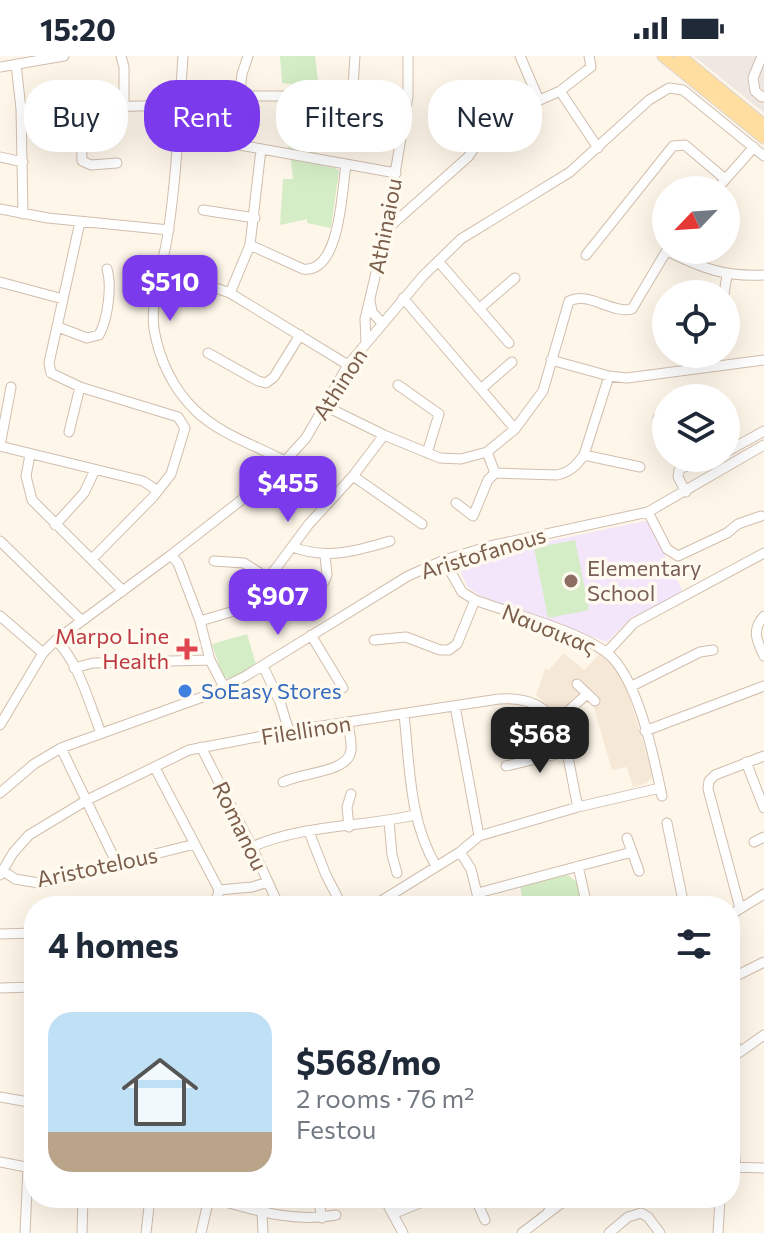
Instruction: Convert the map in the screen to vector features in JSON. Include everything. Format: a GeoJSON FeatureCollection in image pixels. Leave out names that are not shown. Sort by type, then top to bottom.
{"type":"FeatureCollection","features":[{"type":"Feature","properties":{"kind":"main road"},"geometry":{"type":"LineString","coordinates":[[663,56],[685,66],[764,125]]}},
{"type":"Feature","properties":{"kind":"main road"},"geometry":{"type":"LineString","coordinates":[[685,66],[764,138]]}},
{"type":"Feature","properties":{"kind":"street"},"geometry":{"type":"LineString","coordinates":[[0,67],[64,56]]}},
{"type":"Feature","properties":{"kind":"street"},"geometry":{"type":"LineString","coordinates":[[121,56],[124,80]]}},
{"type":"Feature","properties":{"kind":"street"},"geometry":{"type":"LineString","coordinates":[[182,80],[183,56]]}},
{"type":"Feature","properties":{"kind":"street"},"geometry":{"type":"LineString","coordinates":[[242,80],[248,56]]}},
{"type":"Feature","properties":{"kind":"street"},"geometry":{"type":"LineString","coordinates":[[353,80],[355,56]]}},
{"type":"Feature","properties":{"kind":"street","name":"Athinaiou"},"geometry":{"type":"LineString","coordinates":[[366,343],[365,319],[386,230],[409,86],[408,56]]}},
{"type":"Feature","properties":{"kind":"street"},"geometry":{"type":"LineString","coordinates":[[520,56],[530,80]]}},
{"type":"Feature","properties":{"kind":"street"},"geometry":{"type":"LineString","coordinates":[[542,99],[560,91],[589,69],[589,56]]}},
{"type":"Feature","properties":{"kind":"street"},"geometry":{"type":"LineString","coordinates":[[762,56],[753,78],[755,91],[762,97]]}},
{"type":"Feature","properties":{"kind":"street"},"geometry":{"type":"LineString","coordinates":[[16,64],[21,109],[23,214]]}},
{"type":"Feature","properties":{"kind":"street","name":"Athinon"},"geometry":{"type":"LineString","coordinates":[[0,725],[3,714],[43,653],[56,640],[171,555],[285,461],[306,438],[348,365],[382,323],[438,261],[473,230],[548,188],[661,91],[669,88],[683,90],[754,147]]}},
{"type":"Feature","properties":{"kind":"street"},"geometry":{"type":"LineString","coordinates":[[560,91],[598,148]]}},
{"type":"Feature","properties":{"kind":"street"},"geometry":{"type":"LineString","coordinates":[[586,255],[673,146],[685,145],[721,176]]}},
{"type":"Feature","properties":{"kind":"street"},"geometry":{"type":"LineString","coordinates":[[728,176],[754,147],[764,156]]}},
{"type":"Feature","properties":{"kind":"street"},"geometry":{"type":"LineString","coordinates":[[230,293],[250,245],[261,149],[396,173]]}},
{"type":"Feature","properties":{"kind":"street"},"geometry":{"type":"LineString","coordinates":[[80,152],[82,161],[91,165],[117,163]]}},
{"type":"Feature","properties":{"kind":"street"},"geometry":{"type":"LineString","coordinates":[[177,152],[169,230],[153,313],[161,356],[174,384],[188,403],[213,425],[285,461]]}},
{"type":"Feature","properties":{"kind":"street"},"geometry":{"type":"LineString","coordinates":[[386,230],[471,152]]}},
{"type":"Feature","properties":{"kind":"street"},"geometry":{"type":"LineString","coordinates":[[0,157],[23,162]]}},
{"type":"Feature","properties":{"kind":"street"},"geometry":{"type":"LineString","coordinates":[[250,245],[303,269],[312,270],[323,264],[338,224],[346,164]]}},
{"type":"Feature","properties":{"kind":"street"},"geometry":{"type":"LineString","coordinates":[[0,209],[80,222],[169,230]]}},
{"type":"Feature","properties":{"kind":"street"},"geometry":{"type":"LineString","coordinates":[[203,210],[255,218]]}},
{"type":"Feature","properties":{"kind":"street"},"geometry":{"type":"LineString","coordinates":[[80,222],[49,363],[51,373],[80,387],[178,417],[185,428],[177,459],[158,491],[92,559]]}},
{"type":"Feature","properties":{"kind":"street"},"geometry":{"type":"LineString","coordinates":[[438,261],[509,343]]}},
{"type":"Feature","properties":{"kind":"street"},"geometry":{"type":"LineString","coordinates":[[325,406],[427,453],[454,460],[487,452],[515,429],[543,391],[567,305],[574,298],[581,298],[621,311],[632,309],[639,302],[657,264]]}},
{"type":"Feature","properties":{"kind":"street"},"geometry":{"type":"LineString","coordinates":[[694,264],[727,275],[764,275]]}},
{"type":"Feature","properties":{"kind":"street"},"geometry":{"type":"LineString","coordinates":[[58,327],[87,338],[99,335],[103,327],[110,278],[107,269]]}},
{"type":"Feature","properties":{"kind":"street"},"geometry":{"type":"LineString","coordinates":[[162,269],[230,293],[348,365]]}},
{"type":"Feature","properties":{"kind":"street"},"geometry":{"type":"LineString","coordinates":[[726,280],[727,275]]}},
{"type":"Feature","properties":{"kind":"street"},"geometry":{"type":"LineString","coordinates":[[480,308],[515,278]]}},
{"type":"Feature","properties":{"kind":"street"},"geometry":{"type":"LineString","coordinates":[[0,282],[63,299]]}},
{"type":"Feature","properties":{"kind":"street"},"geometry":{"type":"LineString","coordinates":[[403,298],[515,429]]}},
{"type":"Feature","properties":{"kind":"street","name":"Athinaiou"},"geometry":{"type":"LineString","coordinates":[[370,300],[372,312],[382,323]]}},
{"type":"Feature","properties":{"kind":"street"},"geometry":{"type":"LineString","coordinates":[[208,353],[266,383],[274,377],[300,335]]}},
{"type":"Feature","properties":{"kind":"street"},"geometry":{"type":"LineString","coordinates":[[551,360],[627,378],[679,368]]}},
{"type":"Feature","properties":{"kind":"street"},"geometry":{"type":"LineString","coordinates":[[740,360],[764,360]]}},
{"type":"Feature","properties":{"kind":"street"},"geometry":{"type":"LineString","coordinates":[[481,389],[512,362]]}},
{"type":"Feature","properties":{"kind":"street"},"geometry":{"type":"LineString","coordinates":[[456,503],[470,516],[475,515],[488,480],[495,473],[557,475],[569,471],[584,455],[609,376]]}},
{"type":"Feature","properties":{"kind":"street"},"geometry":{"type":"LineString","coordinates":[[398,385],[439,414],[427,453]]}},
{"type":"Feature","properties":{"kind":"street"},"geometry":{"type":"LineString","coordinates":[[11,387],[0,446],[143,481],[158,491]]}},
{"type":"Feature","properties":{"kind":"street"},"geometry":{"type":"LineString","coordinates":[[69,432],[80,387]]}},
{"type":"Feature","properties":{"kind":"street"},"geometry":{"type":"LineString","coordinates":[[740,443],[764,431]]}},
{"type":"Feature","properties":{"kind":"street"},"geometry":{"type":"LineString","coordinates":[[200,621],[245,606],[384,435]]}},
{"type":"Feature","properties":{"kind":"street","name":"Aristofanous"},"geometry":{"type":"LineString","coordinates":[[0,793],[34,764],[61,748],[224,687],[408,576],[444,560],[533,536],[648,512],[764,445]]}},
{"type":"Feature","properties":{"kind":"street"},"geometry":{"type":"LineString","coordinates":[[487,452],[495,473]]}},
{"type":"Feature","properties":{"kind":"street"},"geometry":{"type":"LineString","coordinates":[[30,455],[26,476],[35,504],[123,591]]}},
{"type":"Feature","properties":{"kind":"street"},"geometry":{"type":"LineString","coordinates":[[584,455],[640,467]]}},
{"type":"Feature","properties":{"kind":"street"},"geometry":{"type":"LineString","coordinates":[[55,525],[84,493],[95,470]]}},
{"type":"Feature","properties":{"kind":"street"},"geometry":{"type":"LineString","coordinates":[[679,472],[679,481],[686,492]]}},
{"type":"Feature","properties":{"kind":"street"},"geometry":{"type":"LineString","coordinates":[[353,476],[422,524]]}},
{"type":"Feature","properties":{"kind":"street"},"geometry":{"type":"LineString","coordinates":[[648,512],[667,549],[678,556],[727,533],[738,524],[761,516]]}},
{"type":"Feature","properties":{"kind":"street"},"geometry":{"type":"LineString","coordinates":[[0,541],[81,620]]}},
{"type":"Feature","properties":{"kind":"street"},"geometry":{"type":"LineString","coordinates":[[293,547],[325,555],[390,541]]}},
{"type":"Feature","properties":{"kind":"street"},"geometry":{"type":"LineString","coordinates":[[607,652],[634,623],[710,584],[716,576],[764,553]]}},
{"type":"Feature","properties":{"kind":"street"},"geometry":{"type":"LineString","coordinates":[[171,555],[178,563],[200,621],[210,660],[224,687]]}},
{"type":"Feature","properties":{"kind":"street"},"geometry":{"type":"LineString","coordinates":[[307,585],[324,582],[327,575],[325,555]]}},
{"type":"Feature","properties":{"kind":"street","name":"Ναυσικας"},"geometry":{"type":"LineString","coordinates":[[444,560],[462,592],[475,600],[543,624],[607,652],[632,686],[661,792],[578,807]]}},
{"type":"Feature","properties":{"kind":"street"},"geometry":{"type":"LineString","coordinates":[[214,561],[244,563],[269,579]]}},
{"type":"Feature","properties":{"kind":"street"},"geometry":{"type":"LineString","coordinates":[[374,640],[406,637],[440,650],[449,650],[457,644],[475,600]]}},
{"type":"Feature","properties":{"kind":"street"},"geometry":{"type":"LineString","coordinates":[[0,616],[43,653]]}},
{"type":"Feature","properties":{"kind":"street"},"geometry":{"type":"LineString","coordinates":[[764,616],[758,624],[756,637],[764,656]]}},
{"type":"Feature","properties":{"kind":"street"},"geometry":{"type":"LineString","coordinates":[[311,635],[343,688]]}},
{"type":"Feature","properties":{"kind":"street"},"geometry":{"type":"LineString","coordinates":[[56,640],[74,668],[101,733]]}},
{"type":"Feature","properties":{"kind":"street"},"geometry":{"type":"LineString","coordinates":[[632,686],[700,652],[713,650]]}},
{"type":"Feature","properties":{"kind":"street"},"geometry":{"type":"LineString","coordinates":[[74,668],[93,663],[210,660]]}},
{"type":"Feature","properties":{"kind":"street"},"geometry":{"type":"LineString","coordinates":[[263,666],[280,702],[289,731]]}},
{"type":"Feature","properties":{"kind":"street"},"geometry":{"type":"LineString","coordinates":[[396,896],[479,836],[578,807],[556,722],[591,697],[577,684]]}},
{"type":"Feature","properties":{"kind":"street"},"geometry":{"type":"LineString","coordinates":[[645,731],[764,686]]}},
{"type":"Feature","properties":{"kind":"street","name":"Filellinon"},"geometry":{"type":"LineString","coordinates":[[1,872],[29,835],[87,800],[201,747],[289,731],[521,698],[543,707],[556,722]]}},
{"type":"Feature","properties":{"kind":"street"},"geometry":{"type":"LineString","coordinates":[[455,706],[479,836]]}},
{"type":"Feature","properties":{"kind":"street"},"geometry":{"type":"LineString","coordinates":[[404,715],[415,815],[423,841],[436,866]]}},
{"type":"Feature","properties":{"kind":"street"},"geometry":{"type":"LineString","coordinates":[[283,782],[299,774],[332,769],[346,762],[351,751],[348,723]]}},
{"type":"Feature","properties":{"kind":"street","name":"Romanou"},"geometry":{"type":"LineString","coordinates":[[201,747],[252,847],[273,896]]}},
{"type":"Feature","properties":{"kind":"street"},"geometry":{"type":"LineString","coordinates":[[61,748],[117,864]]}},
{"type":"Feature","properties":{"kind":"street"},"geometry":{"type":"LineString","coordinates":[[506,766],[565,752]]}},
{"type":"Feature","properties":{"kind":"street"},"geometry":{"type":"LineString","coordinates":[[737,896],[708,797],[709,781],[715,775],[764,756]]}},
{"type":"Feature","properties":{"kind":"street"},"geometry":{"type":"LineString","coordinates":[[746,762],[764,808]]}},
{"type":"Feature","properties":{"kind":"street"},"geometry":{"type":"LineString","coordinates":[[155,768],[219,890],[218,896]]}},
{"type":"Feature","properties":{"kind":"street"},"geometry":{"type":"LineString","coordinates":[[349,827],[348,802],[351,794]]}},
{"type":"Feature","properties":{"kind":"street"},"geometry":{"type":"LineString","coordinates":[[252,847],[268,840],[415,815]]}},
{"type":"Feature","properties":{"kind":"street"},"geometry":{"type":"LineString","coordinates":[[389,821],[397,873]]}},
{"type":"Feature","properties":{"kind":"street"},"geometry":{"type":"LineString","coordinates":[[667,823],[682,896]]}},
{"type":"Feature","properties":{"kind":"street"},"geometry":{"type":"LineString","coordinates":[[309,832],[337,896]]}},
{"type":"Feature","properties":{"kind":"street"},"geometry":{"type":"LineString","coordinates":[[754,842],[764,837]]}},
{"type":"Feature","properties":{"kind":"street"},"geometry":{"type":"LineString","coordinates":[[627,838],[639,871]]}},
{"type":"Feature","properties":{"kind":"street","name":"Aristotelous"},"geometry":{"type":"LineString","coordinates":[[1,872],[15,879],[39,883],[195,844]]}},
{"type":"Feature","properties":{"kind":"street"},"geometry":{"type":"LineString","coordinates":[[460,852],[468,860],[478,896]]}},
{"type":"Feature","properties":{"kind":"street"},"geometry":{"type":"LineString","coordinates":[[478,893],[632,852]]}},
{"type":"Feature","properties":{"kind":"street"},"geometry":{"type":"LineString","coordinates":[[578,866],[585,896]]}},
{"type":"Feature","properties":{"kind":"street"},"geometry":{"type":"LineString","coordinates":[[219,890],[268,882]]}},
{"type":"Feature","properties":{"kind":"street"},"geometry":{"type":"LineString","coordinates":[[740,908],[764,894]]}},
{"type":"Feature","properties":{"kind":"street"},"geometry":{"type":"LineString","coordinates":[[0,934],[24,933]]}},
{"type":"Feature","properties":{"kind":"street"},"geometry":{"type":"LineString","coordinates":[[740,974],[764,962]]}},
{"type":"Feature","properties":{"kind":"street"},"geometry":{"type":"LineString","coordinates":[[0,988],[24,987]]}},
{"type":"Feature","properties":{"kind":"street"},"geometry":{"type":"LineString","coordinates":[[740,1051],[764,1035]]}},
{"type":"Feature","properties":{"kind":"street"},"geometry":{"type":"LineString","coordinates":[[0,1097],[24,1101]]}},
{"type":"Feature","properties":{"kind":"street"},"geometry":{"type":"LineString","coordinates":[[0,1162],[24,1167]]}},
{"type":"Feature","properties":{"kind":"street"},"geometry":{"type":"LineString","coordinates":[[740,1168],[764,1168]]}},
{"type":"Feature","properties":{"kind":"street"},"geometry":{"type":"LineString","coordinates":[[25,1233],[27,1208]]}},
{"type":"Feature","properties":{"kind":"street"},"geometry":{"type":"LineString","coordinates":[[82,1233],[83,1208]]}},
{"type":"Feature","properties":{"kind":"street"},"geometry":{"type":"LineString","coordinates":[[146,1233],[149,1208]]}},
{"type":"Feature","properties":{"kind":"street"},"geometry":{"type":"LineString","coordinates":[[201,1233],[208,1208]]}},
{"type":"Feature","properties":{"kind":"street"},"geometry":{"type":"LineString","coordinates":[[245,1208],[297,1219],[336,1215]]}},
{"type":"Feature","properties":{"kind":"street"},"geometry":{"type":"LineString","coordinates":[[320,1208],[322,1218]]}},
{"type":"Feature","properties":{"kind":"street"},"geometry":{"type":"LineString","coordinates":[[390,1208],[403,1233]]}},
{"type":"Feature","properties":{"kind":"street"},"geometry":{"type":"LineString","coordinates":[[393,1214],[408,1208]]}},
{"type":"Feature","properties":{"kind":"street"},"geometry":{"type":"LineString","coordinates":[[480,1208],[485,1220]]}},
{"type":"Feature","properties":{"kind":"street"},"geometry":{"type":"LineString","coordinates":[[522,1233],[551,1208]]}},
{"type":"Feature","properties":{"kind":"street"},"geometry":{"type":"LineString","coordinates":[[548,1212],[557,1208]]}},
{"type":"Feature","properties":{"kind":"street"},"geometry":{"type":"LineString","coordinates":[[718,1233],[719,1208]]}},
{"type":"Feature","properties":{"kind":"street"},"geometry":{"type":"LineString","coordinates":[[262,1213],[263,1233]]}},
{"type":"Feature","properties":{"kind":"street"},"geometry":{"type":"LineString","coordinates":[[609,1233],[628,1217],[641,1213],[660,1233]]}},
{"type":"Feature","properties":{"kind":"shaded area"},"geometry":{"type":"Polygon","coordinates":[[[694,56],[764,56],[764,113],[694,56]]]}},
{"type":"Feature","properties":{"kind":"shaded area","name":"Elementary School"},"geometry":{"type":"Polygon","coordinates":[[[645,521],[649,523],[683,592],[631,618],[607,642],[480,596],[468,587],[462,575],[461,568],[467,561],[488,554],[645,521]]]}},
{"type":"Feature","properties":{"kind":"shaded area"},"geometry":{"type":"Polygon","coordinates":[[[564,653],[584,670],[601,653],[623,676],[653,776],[647,783],[633,787],[627,767],[612,770],[593,705],[580,694],[560,712],[553,710],[536,695],[545,669],[549,670],[564,653]]]}},
{"type":"Feature","properties":{"kind":"green space"},"geometry":{"type":"Polygon","coordinates":[[[280,56],[315,56],[318,80],[282,80],[280,56]]]}},
{"type":"Feature","properties":{"kind":"green space"},"geometry":{"type":"Polygon","coordinates":[[[291,159],[339,171],[331,228],[307,223],[307,219],[280,225],[283,179],[293,179],[291,159]]]}},
{"type":"Feature","properties":{"kind":"green space"},"geometry":{"type":"Polygon","coordinates":[[[575,540],[589,610],[548,618],[534,548],[575,540]]]}},
{"type":"Feature","properties":{"kind":"green space"},"geometry":{"type":"Polygon","coordinates":[[[247,634],[256,664],[231,679],[223,677],[212,644],[247,634]]]}},
{"type":"Feature","properties":{"kind":"green space"},"geometry":{"type":"Polygon","coordinates":[[[568,875],[579,884],[582,896],[522,896],[520,886],[568,875]]]}},
{"type":"Feature","properties":{"kind":"place","name":"Elementary School"},"geometry":{"type":"Point","coordinates":[571,581]}},
{"type":"Feature","properties":{"kind":"place","name":"Marpo Line Health"},"geometry":{"type":"Point","coordinates":[187,649]}},
{"type":"Feature","properties":{"kind":"place","name":"SoEasy Stores"},"geometry":{"type":"Point","coordinates":[185,691]}}]}
